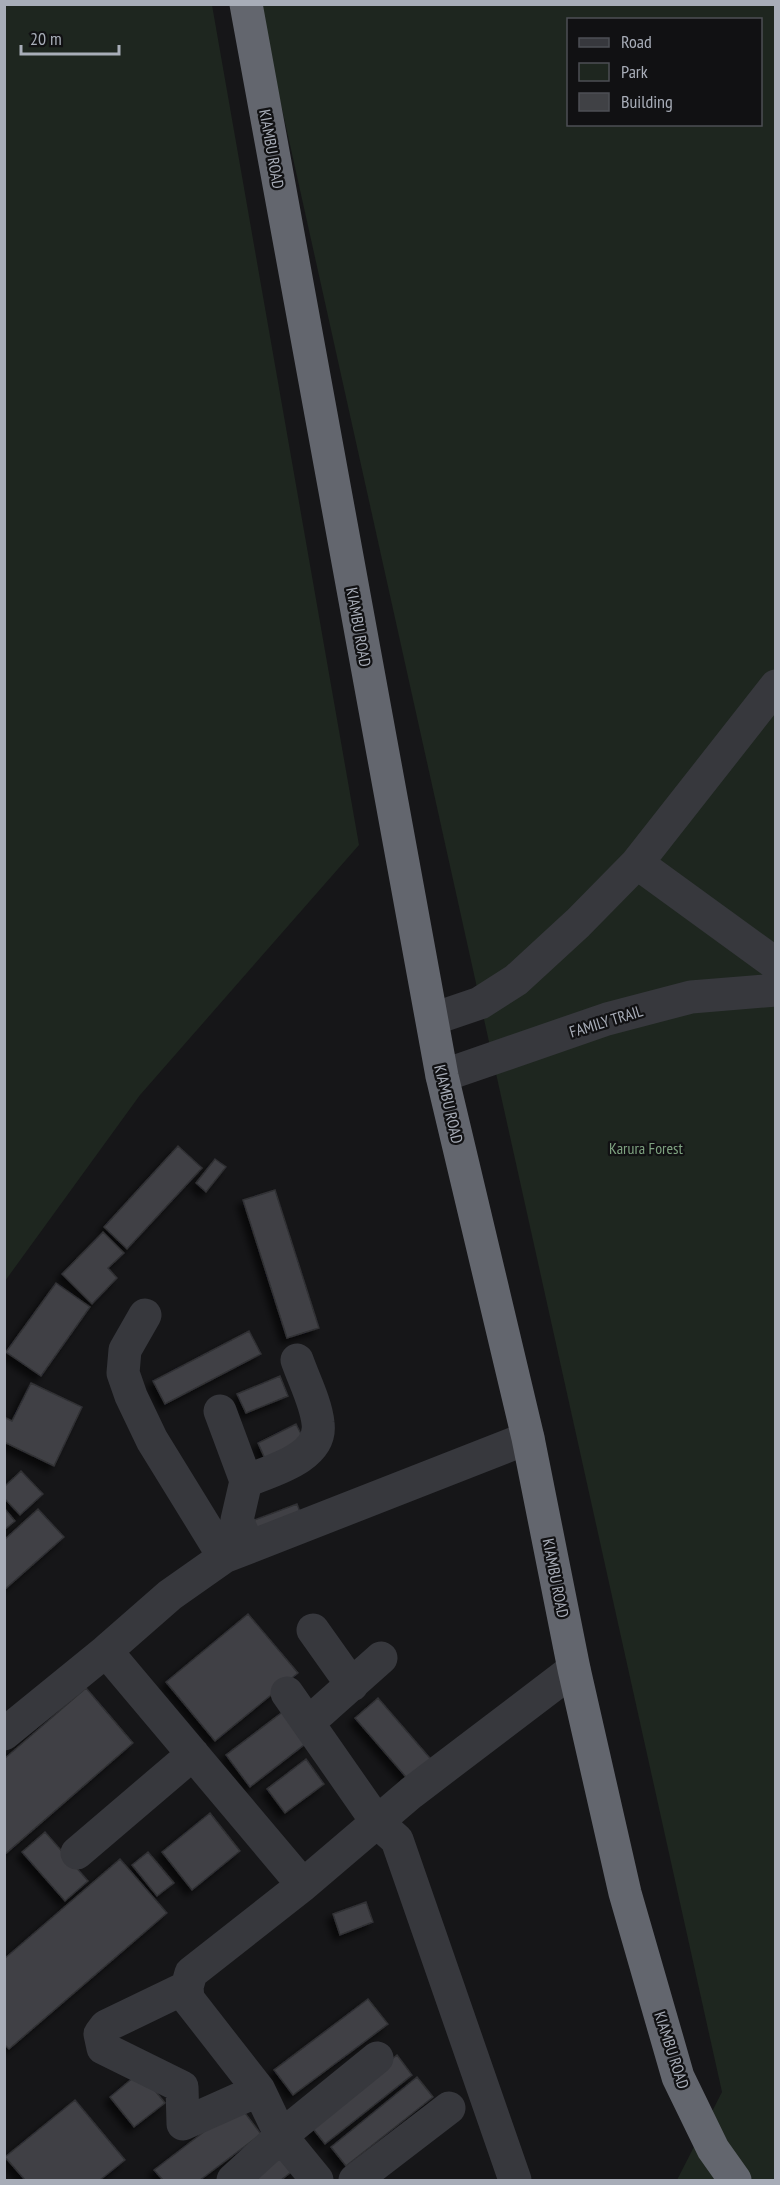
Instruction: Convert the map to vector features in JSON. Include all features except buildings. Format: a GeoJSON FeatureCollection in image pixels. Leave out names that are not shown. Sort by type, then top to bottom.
{"type":"FeatureCollection","features":[{"type":"Feature","properties":{"kind":"highway","name":"KIAMBU ROAD"},"geometry":{"type":"LineString","coordinates":[[246,4],[442,1076],[528,1438],[574,1669],[625,1893],[678,2077],[713,2149],[735,2181]]}},
{"type":"Feature","properties":{"kind":"street"},"geometry":{"type":"LineString","coordinates":[[433,1019],[480,1002],[516,980],[638,863],[776,686]]}},
{"type":"Feature","properties":{"kind":"street"},"geometry":{"type":"LineString","coordinates":[[638,863],[776,964]]}},
{"type":"Feature","properties":{"kind":"street","name":"FAMILY TRAIL"},"geometry":{"type":"LineString","coordinates":[[442,1076],[607,1019],[691,997],[776,990]]}},
{"type":"Feature","properties":{"kind":"street"},"geometry":{"type":"LineString","coordinates":[[145,1315],[125,1350],[123,1373],[130,1396],[152,1440],[236,1552]]}},
{"type":"Feature","properties":{"kind":"street"},"geometry":{"type":"LineString","coordinates":[[246,1481],[299,1459],[313,1443],[319,1424],[297,1360]]}},
{"type":"Feature","properties":{"kind":"street"},"geometry":{"type":"LineString","coordinates":[[220,1411],[246,1481],[237,1520],[236,1552]]}},
{"type":"Feature","properties":{"kind":"street"},"geometry":{"type":"LineString","coordinates":[[7,1730],[106,1651],[170,1595],[236,1552],[528,1438]]}},
{"type":"Feature","properties":{"kind":"street"},"geometry":{"type":"LineString","coordinates":[[313,1630],[352,1685]]}},
{"type":"Feature","properties":{"kind":"street"},"geometry":{"type":"LineString","coordinates":[[106,1651],[303,1885]]}},
{"type":"Feature","properties":{"kind":"street"},"geometry":{"type":"LineString","coordinates":[[308,1723],[381,1658]]}},
{"type":"Feature","properties":{"kind":"street"},"geometry":{"type":"LineString","coordinates":[[317,2181],[281,2136],[259,2090],[188,1999],[187,1987],[191,1973],[303,1885],[411,1793],[574,1669]]}},
{"type":"Feature","properties":{"kind":"street"},"geometry":{"type":"LineString","coordinates":[[287,1694],[377,1822],[397,1840],[515,2181]]}},
{"type":"Feature","properties":{"kind":"street"},"geometry":{"type":"LineString","coordinates":[[77,1852],[193,1754]]}},
{"type":"Feature","properties":{"kind":"street"},"geometry":{"type":"LineString","coordinates":[[187,1987],[106,2026],[100,2034],[103,2048],[182,2087],[183,2124],[259,2090]]}},
{"type":"Feature","properties":{"kind":"street"},"geometry":{"type":"LineString","coordinates":[[233,2181],[281,2136],[377,2058]]}},
{"type":"Feature","properties":{"kind":"street"},"geometry":{"type":"LineString","coordinates":[[355,2181],[449,2108]]}},
{"type":"Feature","properties":{"kind":"green space"},"geometry":{"type":"Polygon","coordinates":[[[5,4],[212,5],[359,845],[140,1095],[5,1281],[5,4]]]}},
{"type":"Feature","properties":{"kind":"green space","name":"Karura Forest"},"geometry":{"type":"Polygon","coordinates":[[[259,5],[775,5],[775,2180],[677,2180],[722,2092],[259,5]]]}}]}
